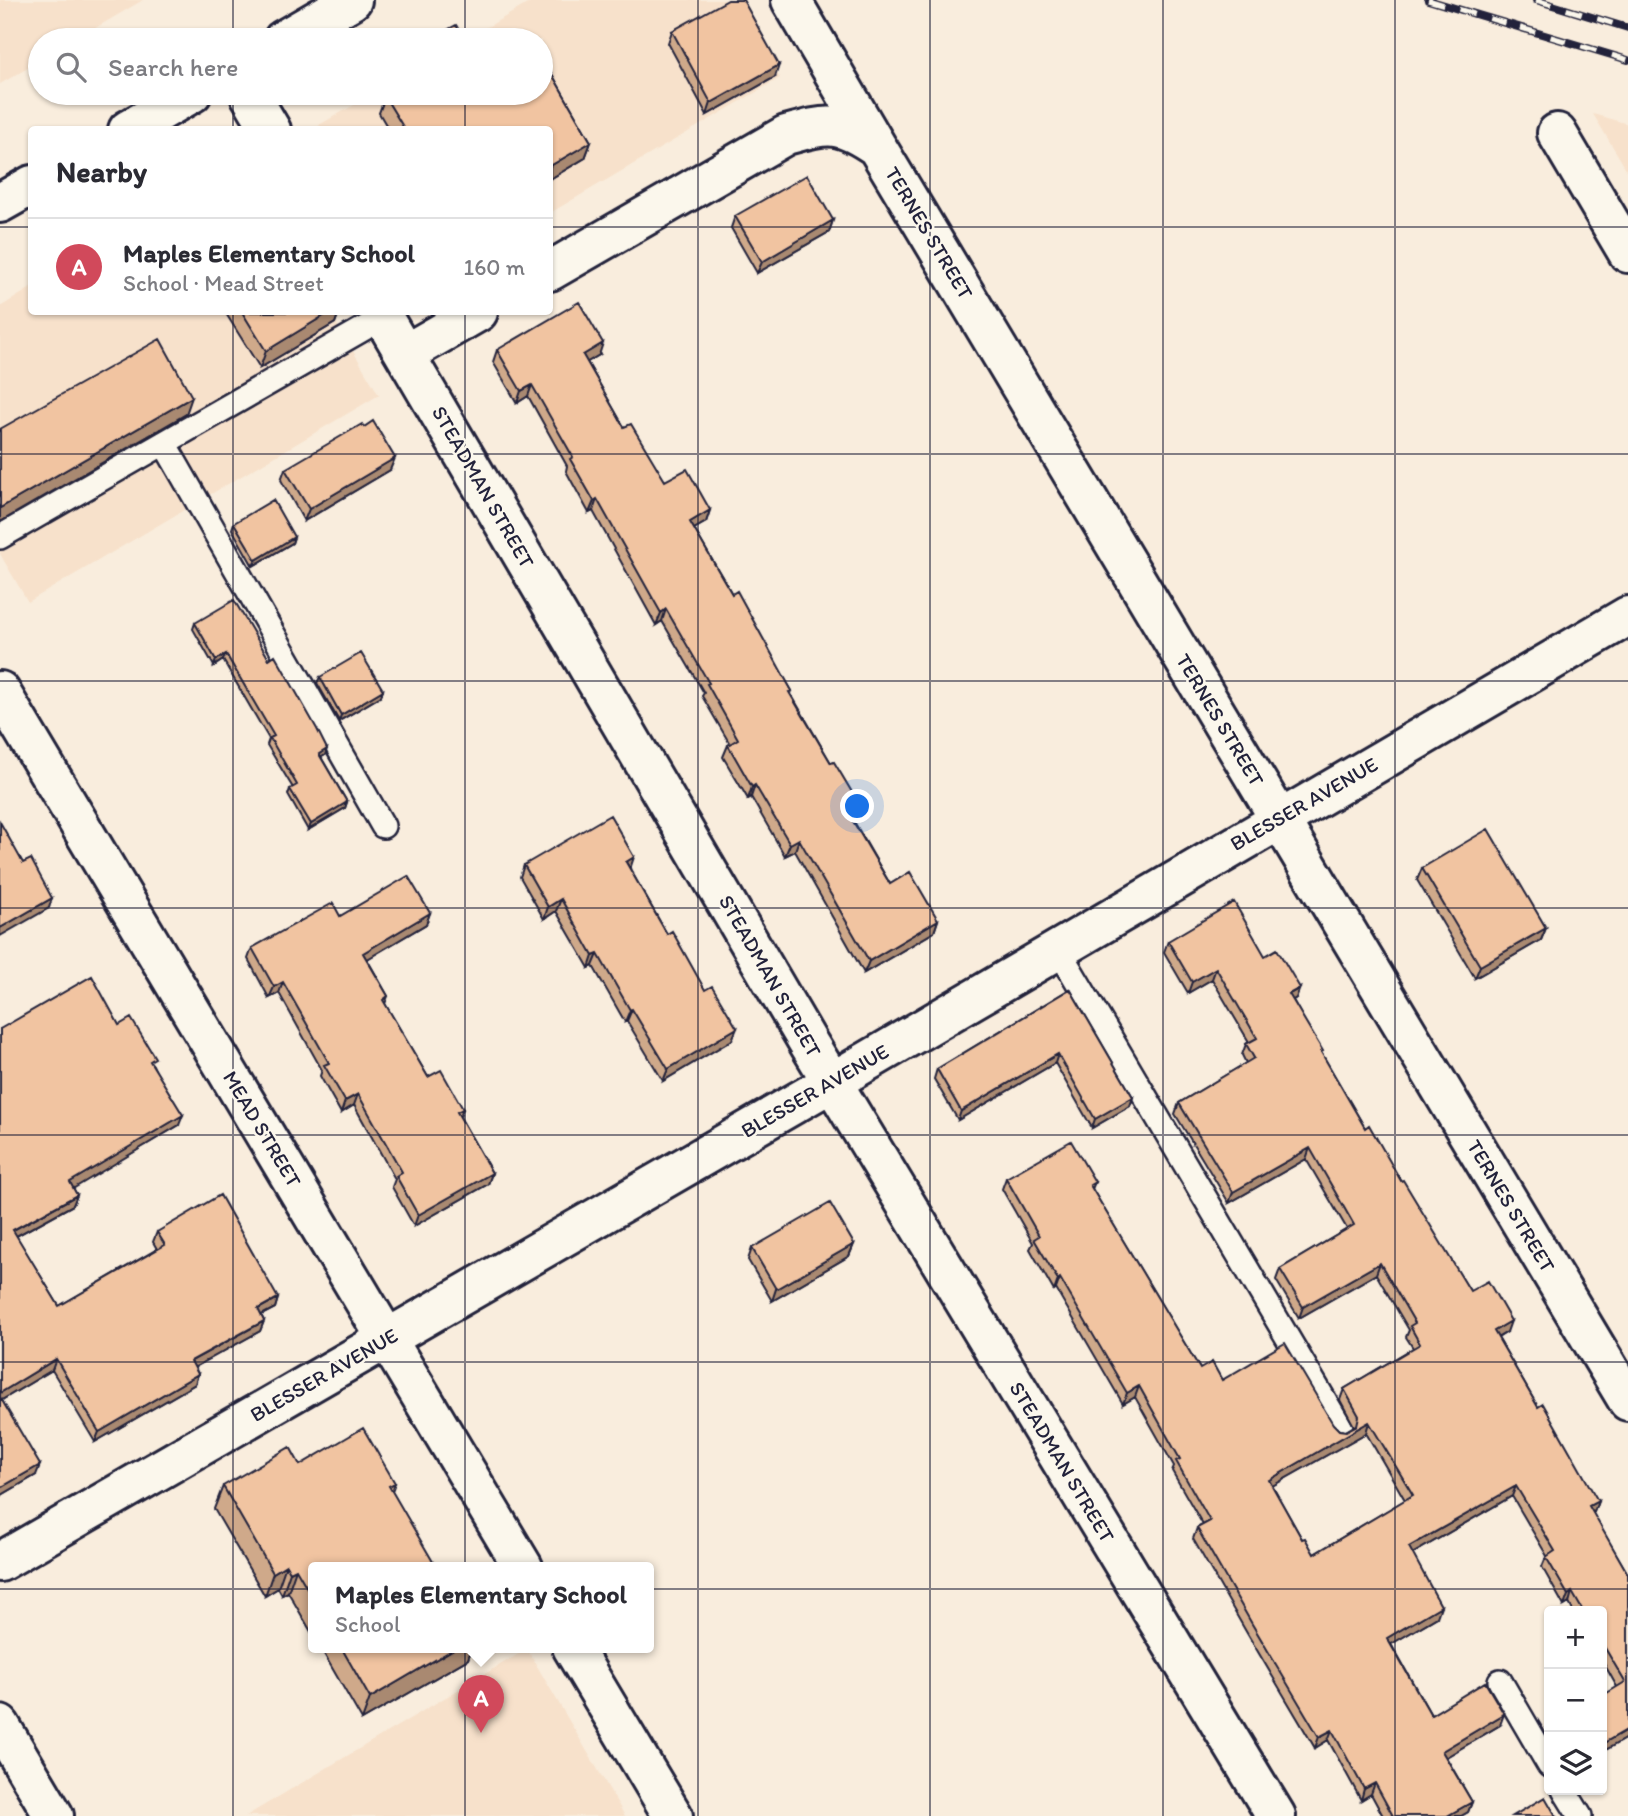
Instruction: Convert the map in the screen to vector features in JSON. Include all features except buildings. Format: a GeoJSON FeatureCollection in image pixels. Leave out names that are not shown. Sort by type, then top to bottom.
{"type":"FeatureCollection","features":[{"type":"Feature","properties":{"kind":"street"},"geometry":{"type":"LineString","coordinates":[[304,28],[352,0]]}},
{"type":"Feature","properties":{"kind":"street","name":"TERNES STREET"},"geometry":{"type":"LineString","coordinates":[[791,0],[1628,1401]]}},
{"type":"Feature","properties":{"kind":"street"},"geometry":{"type":"LineString","coordinates":[[135,126],[171,105]]}},
{"type":"Feature","properties":{"kind":"street"},"geometry":{"type":"LineString","coordinates":[[256,105],[269,126]]}},
{"type":"Feature","properties":{"kind":"street","name":"TERNES STREET"},"geometry":{"type":"LineString","coordinates":[[553,269],[786,135],[820,126],[851,129],[877,147]]}},
{"type":"Feature","properties":{"kind":"street"},"geometry":{"type":"LineString","coordinates":[[1557,133],[1628,253]]}},
{"type":"Feature","properties":{"kind":"street"},"geometry":{"type":"LineString","coordinates":[[0,203],[28,187]]}},
{"type":"Feature","properties":{"kind":"street","name":"STEADMAN STREET"},"geometry":{"type":"LineString","coordinates":[[383,315],[832,1082],[1276,1816]]}},
{"type":"Feature","properties":{"kind":"street"},"geometry":{"type":"LineString","coordinates":[[405,354],[473,315]]}},
{"type":"Feature","properties":{"kind":"street","name":"BLESSER AVENUE"},"geometry":{"type":"LineString","coordinates":[[0,1562],[832,1082],[1628,616]]}},
{"type":"Feature","properties":{"kind":"street","name":"MEAD STREET"},"geometry":{"type":"LineString","coordinates":[[0,691],[520,1562]]}},
{"type":"Feature","properties":{"kind":"street"},"geometry":{"type":"LineString","coordinates":[[576,1653],[673,1816]]}},
{"type":"Feature","properties":{"kind":"street"},"geometry":{"type":"LineString","coordinates":[[0,1725],[54,1816]]}},
{"type":"Feature","properties":{"kind":"lane"},"geometry":{"type":"LineString","coordinates":[[0,537],[380,315]]}},
{"type":"Feature","properties":{"kind":"lane"},"geometry":{"type":"LineString","coordinates":[[164,443],[383,826]]}},
{"type":"Feature","properties":{"kind":"lane"},"geometry":{"type":"LineString","coordinates":[[1058,949],[1340,1428]]}},
{"type":"Feature","properties":{"kind":"lane"},"geometry":{"type":"LineString","coordinates":[[1500,1681],[1544,1756]]}},
{"type":"Feature","properties":{"kind":"lane"},"geometry":{"type":"LineString","coordinates":[[1567,1795],[1580,1816]]}},
{"type":"Feature","properties":{"kind":"shaded area"},"geometry":{"type":"Polygon","coordinates":[[[0,0],[143,0],[95,28],[28,28],[28,68],[0,84],[0,0]]]}},
{"type":"Feature","properties":{"kind":"shaded area"},"geometry":{"type":"Polygon","coordinates":[[[534,0],[734,0],[780,78],[553,211],[553,126],[319,125],[354,105],[553,105],[553,28],[486,28],[534,0]]]}},
{"type":"Feature","properties":{"kind":"shaded area"},"geometry":{"type":"Polygon","coordinates":[[[1593,114],[1628,124],[1628,172],[1593,114]]]}},
{"type":"Feature","properties":{"kind":"shaded area"},"geometry":{"type":"Polygon","coordinates":[[[28,290],[28,315],[332,315],[379,395],[28,602],[0,554],[0,307],[28,290]]]}},
{"type":"Feature","properties":{"kind":"shaded area"},"geometry":{"type":"Polygon","coordinates":[[[520,1653],[529,1653],[625,1816],[246,1816],[520,1653]]]}},
{"type":"Feature","properties":{"kind":"railway"},"geometry":{"type":"LineString","coordinates":[[1428,0],[1628,60]]}},
{"type":"Feature","properties":{"kind":"railway"},"geometry":{"type":"LineString","coordinates":[[1536,0],[1628,28]]}},
{"type":"Feature","properties":{"kind":"place","name":"Maples Elementary School"},"geometry":{"type":"Point","coordinates":[481,1733]}}]}
